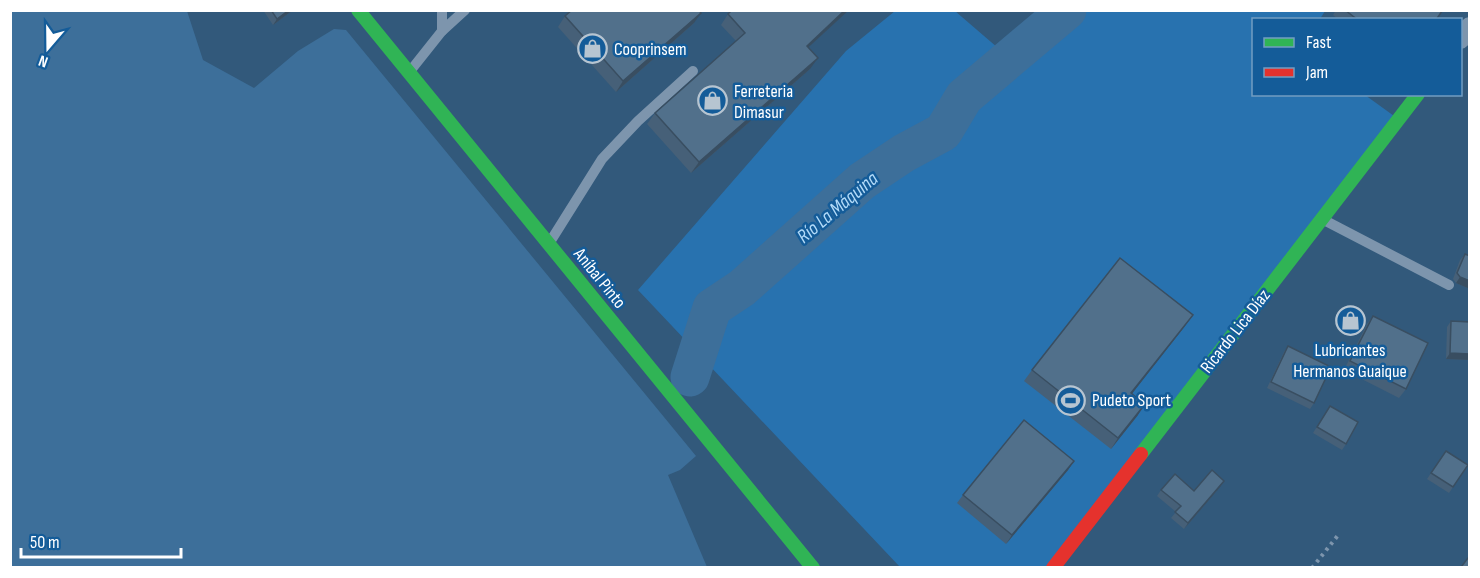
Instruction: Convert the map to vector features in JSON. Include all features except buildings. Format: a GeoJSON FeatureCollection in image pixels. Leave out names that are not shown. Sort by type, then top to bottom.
{"type":"FeatureCollection","features":[{"type":"Feature","properties":{"kind":"main road","name":"Aníbal Pinto"},"geometry":{"type":"LineString","coordinates":[[358,10],[813,567]]}},
{"type":"Feature","properties":{"kind":"main road","name":"Ricardo Lica Díaz"},"geometry":{"type":"LineString","coordinates":[[1053,567],[1416,96]]}},
{"type":"Feature","properties":{"kind":"lane"},"geometry":{"type":"LineString","coordinates":[[441,10],[442,31]]}},
{"type":"Feature","properties":{"kind":"lane"},"geometry":{"type":"LineString","coordinates":[[409,73],[442,31],[465,10]]}},
{"type":"Feature","properties":{"kind":"lane"},"geometry":{"type":"LineString","coordinates":[[549,244],[602,159],[638,121],[693,71]]}},
{"type":"Feature","properties":{"kind":"lane"},"geometry":{"type":"LineString","coordinates":[[1322,219],[1449,285]]}},
{"type":"Feature","properties":{"kind":"path"},"geometry":{"type":"LineString","coordinates":[[1312,567],[1339,534]]}},
{"type":"Feature","properties":{"kind":"shaded area"},"geometry":{"type":"Polygon","coordinates":[[[10,11],[187,11],[203,60],[254,88],[298,51],[334,29],[346,30],[696,456],[680,470],[668,475],[707,567],[11,567],[10,11]]]}},
{"type":"Feature","properties":{"kind":"shaded area"},"geometry":{"type":"Polygon","coordinates":[[[895,11],[955,11],[998,48],[1042,11],[1325,11],[1321,18],[1252,18],[1252,96],[1366,96],[1401,121],[1055,567],[900,567],[638,290],[846,51],[895,11]]]}},
{"type":"Feature","properties":{"kind":"waterway","name":"Río La Máquina"},"geometry":{"type":"LineString","coordinates":[[690,377],[712,308],[742,288],[862,181],[904,153],[943,132],[964,97],[1067,10]]}},
{"type":"Feature","properties":{"kind":"traffic: fast"},"geometry":{"type":"LineString","coordinates":[[358,10],[813,568]]}},
{"type":"Feature","properties":{"kind":"traffic: fast"},"geometry":{"type":"LineString","coordinates":[[1141,454],[1416,96]]}},
{"type":"Feature","properties":{"kind":"traffic: jam"},"geometry":{"type":"LineString","coordinates":[[1053,568],[1141,454]]}},
{"type":"Feature","properties":{"kind":"place","name":"Cooprinsem"},"geometry":{"type":"Point","coordinates":[593,49]}},
{"type":"Feature","properties":{"kind":"place","name":"Ferreteria Dimasur"},"geometry":{"type":"Point","coordinates":[713,101]}},
{"type":"Feature","properties":{"kind":"place","name":"Lubricantes Hermanos Guaique"},"geometry":{"type":"Point","coordinates":[1350,321]}},
{"type":"Feature","properties":{"kind":"place","name":"Pudeto Sport"},"geometry":{"type":"Point","coordinates":[1071,400]}}]}
